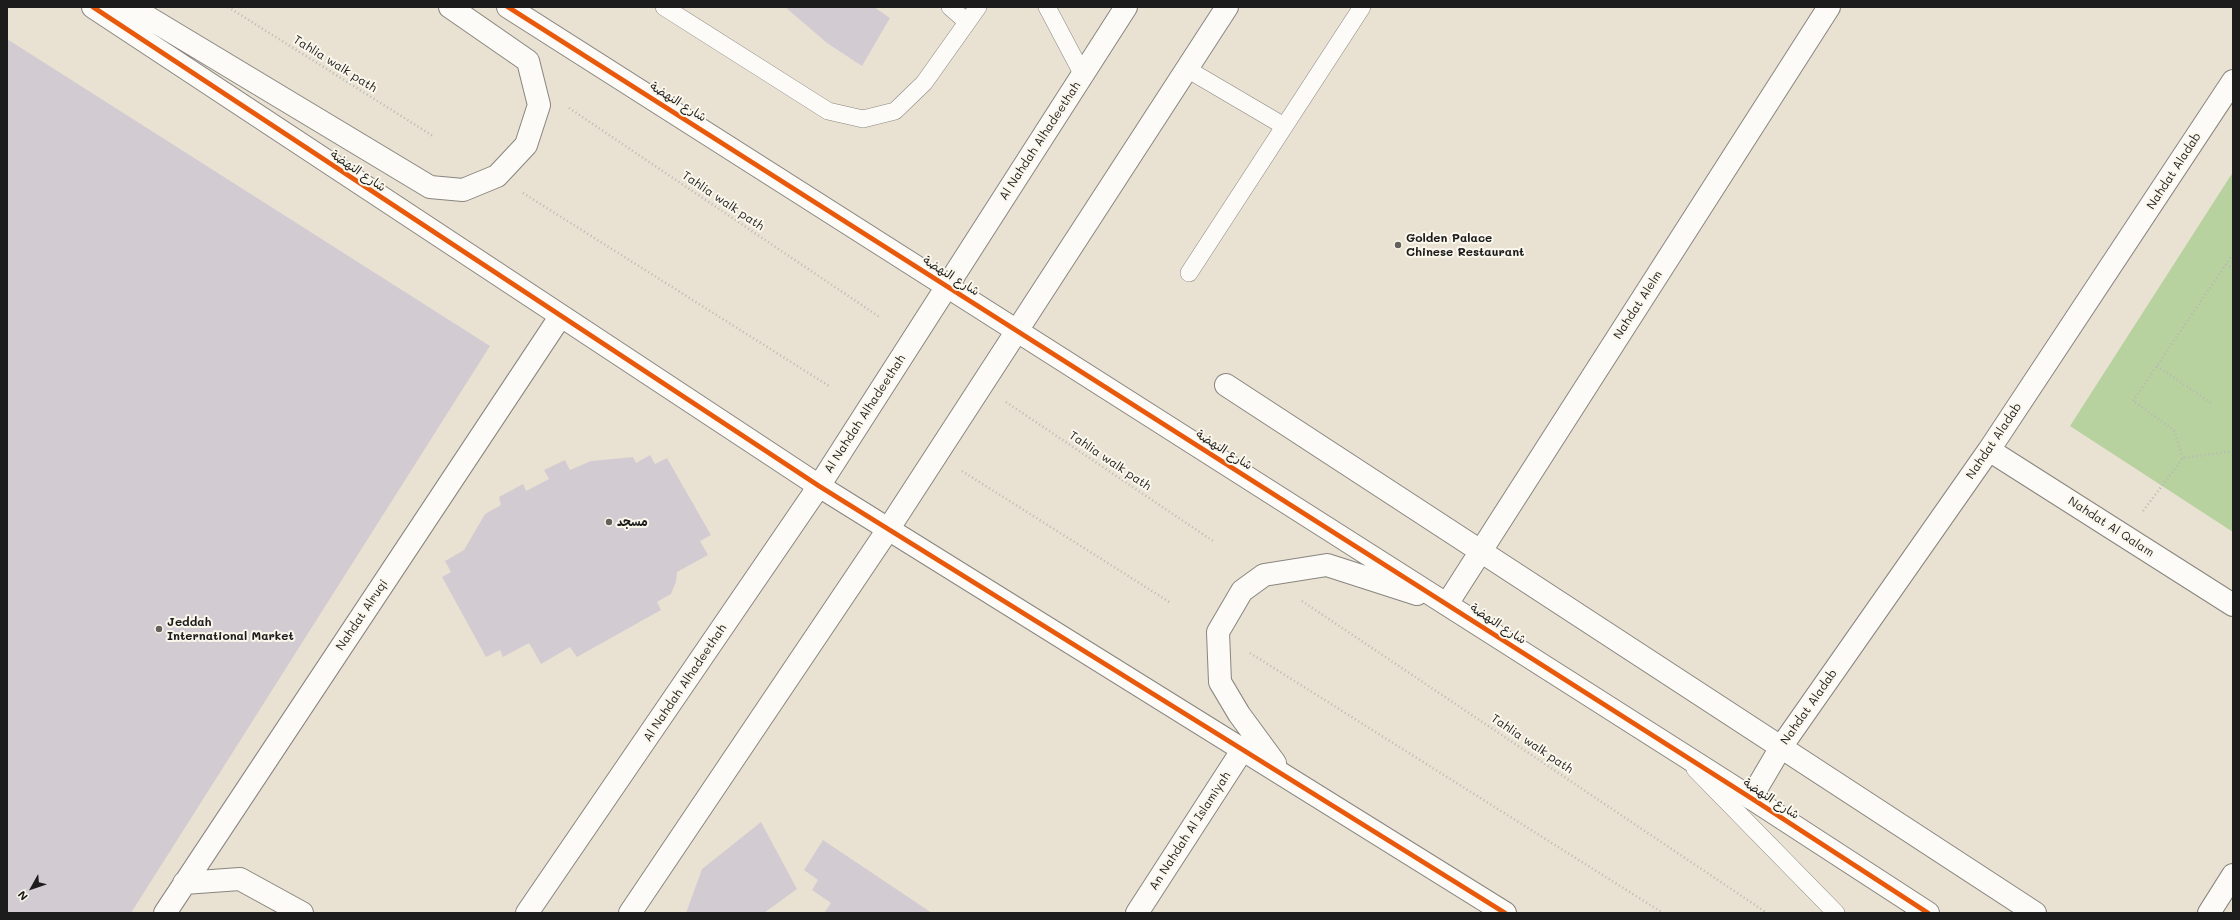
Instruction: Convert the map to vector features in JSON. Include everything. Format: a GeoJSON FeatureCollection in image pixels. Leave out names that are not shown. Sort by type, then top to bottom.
{"type":"FeatureCollection","features":[{"type":"Feature","properties":{"kind":"street","name":"شارع النهضة"},"geometry":{"type":"LineString","coordinates":[[93,7],[560,317],[819,486],[889,528],[1505,913]]}},
{"type":"Feature","properties":{"kind":"street"},"geometry":{"type":"LineString","coordinates":[[120,7],[144,15],[430,187],[463,190],[497,176],[526,145],[539,105],[528,61],[450,7]]}},
{"type":"Feature","properties":{"kind":"street","name":"شارع النهضة"},"geometry":{"type":"LineString","coordinates":[[508,7],[1676,750],[1928,913]]}},
{"type":"Feature","properties":{"kind":"street","name":"Al Nahdah Alhadeethah"},"geometry":{"type":"LineString","coordinates":[[527,913],[819,486],[1126,7]]}},
{"type":"Feature","properties":{"kind":"street"},"geometry":{"type":"LineString","coordinates":[[630,913],[905,504],[1227,7]]}},
{"type":"Feature","properties":{"kind":"street","name":"Nahdat Alelm"},"geometry":{"type":"LineString","coordinates":[[1447,604],[1829,7]]}},
{"type":"Feature","properties":{"kind":"street","name":"Nahdat Aladab"},"geometry":{"type":"LineString","coordinates":[[1751,798],[1781,747],[1989,450],[2233,81]]}},
{"type":"Feature","properties":{"kind":"street","name":"Nahdat Alruqi"},"geometry":{"type":"LineString","coordinates":[[165,913],[560,317]]}},
{"type":"Feature","properties":{"kind":"street"},"geometry":{"type":"LineString","coordinates":[[1226,385],[2035,913]]}},
{"type":"Feature","properties":{"kind":"street","name":"Nahdat Al Qalam"},"geometry":{"type":"LineString","coordinates":[[1989,450],[2233,605]]}},
{"type":"Feature","properties":{"kind":"street"},"geometry":{"type":"LineString","coordinates":[[1282,773],[1239,714],[1220,682],[1218,632],[1242,590],[1264,575],[1327,566],[1447,604]]}},
{"type":"Feature","properties":{"kind":"street","name":"An Nahdah Al Islamiyah"},"geometry":{"type":"LineString","coordinates":[[1137,913],[1243,749]]}},
{"type":"Feature","properties":{"kind":"street"},"geometry":{"type":"LineString","coordinates":[[2209,913],[2233,875]]}},
{"type":"Feature","properties":{"kind":"street"},"geometry":{"type":"LineString","coordinates":[[184,883],[240,879],[302,913]]}},
{"type":"Feature","properties":{"kind":"lane"},"geometry":{"type":"LineString","coordinates":[[664,7],[828,111],[863,119],[895,111],[924,83],[978,7]]}},
{"type":"Feature","properties":{"kind":"lane"},"geometry":{"type":"LineString","coordinates":[[950,7],[967,22]]}},
{"type":"Feature","properties":{"kind":"lane"},"geometry":{"type":"LineString","coordinates":[[1047,7],[1083,75]]}},
{"type":"Feature","properties":{"kind":"lane"},"geometry":{"type":"LineString","coordinates":[[1189,273],[1362,7]]}},
{"type":"Feature","properties":{"kind":"lane"},"geometry":{"type":"LineString","coordinates":[[1187,69],[1284,126]]}},
{"type":"Feature","properties":{"kind":"lane"},"geometry":{"type":"LineString","coordinates":[[1676,750],[1836,913]]}},
{"type":"Feature","properties":{"kind":"path"},"geometry":{"type":"LineString","coordinates":[[521,192],[828,386]]}},
{"type":"Feature","properties":{"kind":"path"},"geometry":{"type":"LineString","coordinates":[[2183,458],[2174,430],[2133,401],[2233,254]]}},
{"type":"Feature","properties":{"kind":"path"},"geometry":{"type":"LineString","coordinates":[[2226,264],[2233,269]]}},
{"type":"Feature","properties":{"kind":"path"},"geometry":{"type":"LineString","coordinates":[[2157,366],[2212,403]]}},
{"type":"Feature","properties":{"kind":"path"},"geometry":{"type":"LineString","coordinates":[[2124,535],[2183,458],[2233,451]]}},
{"type":"Feature","properties":{"kind":"path"},"geometry":{"type":"LineString","coordinates":[[962,471],[1171,603]]}},
{"type":"Feature","properties":{"kind":"path"},"geometry":{"type":"LineString","coordinates":[[1245,650],[1663,913]]}},
{"type":"Feature","properties":{"kind":"green space"},"geometry":{"type":"Polygon","coordinates":[[[2233,172],[2233,532],[2070,426],[2233,172]]]}},
{"type":"Feature","properties":{"kind":"building"},"geometry":{"type":"Polygon","coordinates":[[[785,7],[874,7],[890,18],[862,66],[827,43],[785,7]]]}},
{"type":"Feature","properties":{"kind":"building","name":"Jeddah International Market"},"geometry":{"type":"Polygon","coordinates":[[[7,39],[490,346],[131,913],[11,913],[7,911],[7,39]]]}},
{"type":"Feature","properties":{"kind":"building"},"geometry":{"type":"Polygon","coordinates":[[[650,455],[655,464],[667,458],[711,535],[700,541],[708,555],[677,572],[676,582],[671,594],[657,602],[661,610],[577,657],[570,647],[541,664],[529,643],[503,657],[500,650],[486,657],[442,577],[451,572],[445,561],[464,550],[485,514],[501,505],[499,497],[523,484],[526,491],[549,479],[544,470],[565,460],[570,470],[591,461],[633,457],[636,463],[650,455]]]}},
{"type":"Feature","properties":{"kind":"building"},"geometry":{"type":"Polygon","coordinates":[[[761,822],[797,889],[764,913],[686,913],[702,869],[761,822]]]}},
{"type":"Feature","properties":{"kind":"building"},"geometry":{"type":"Polygon","coordinates":[[[823,840],[932,913],[824,913],[831,903],[812,890],[818,880],[804,870],[823,840]]]}},
{"type":"Feature","properties":{"kind":"cycle path"},"geometry":{"type":"LineString","coordinates":[[93,7],[819,486],[1505,913]]}},
{"type":"Feature","properties":{"kind":"cycle path"},"geometry":{"type":"LineString","coordinates":[[508,7],[1751,798],[1928,913]]}},
{"type":"Feature","properties":{"kind":"place","name":"Golden Palace Chinese Restaurant"},"geometry":{"type":"Point","coordinates":[1398,245]}},
{"type":"Feature","properties":{"kind":"place","name":"مسجد"},"geometry":{"type":"Point","coordinates":[609,522]}},
{"type":"Feature","properties":{"kind":"place","name":"Jeddah International Market"},"geometry":{"type":"Point","coordinates":[159,629]}}]}
